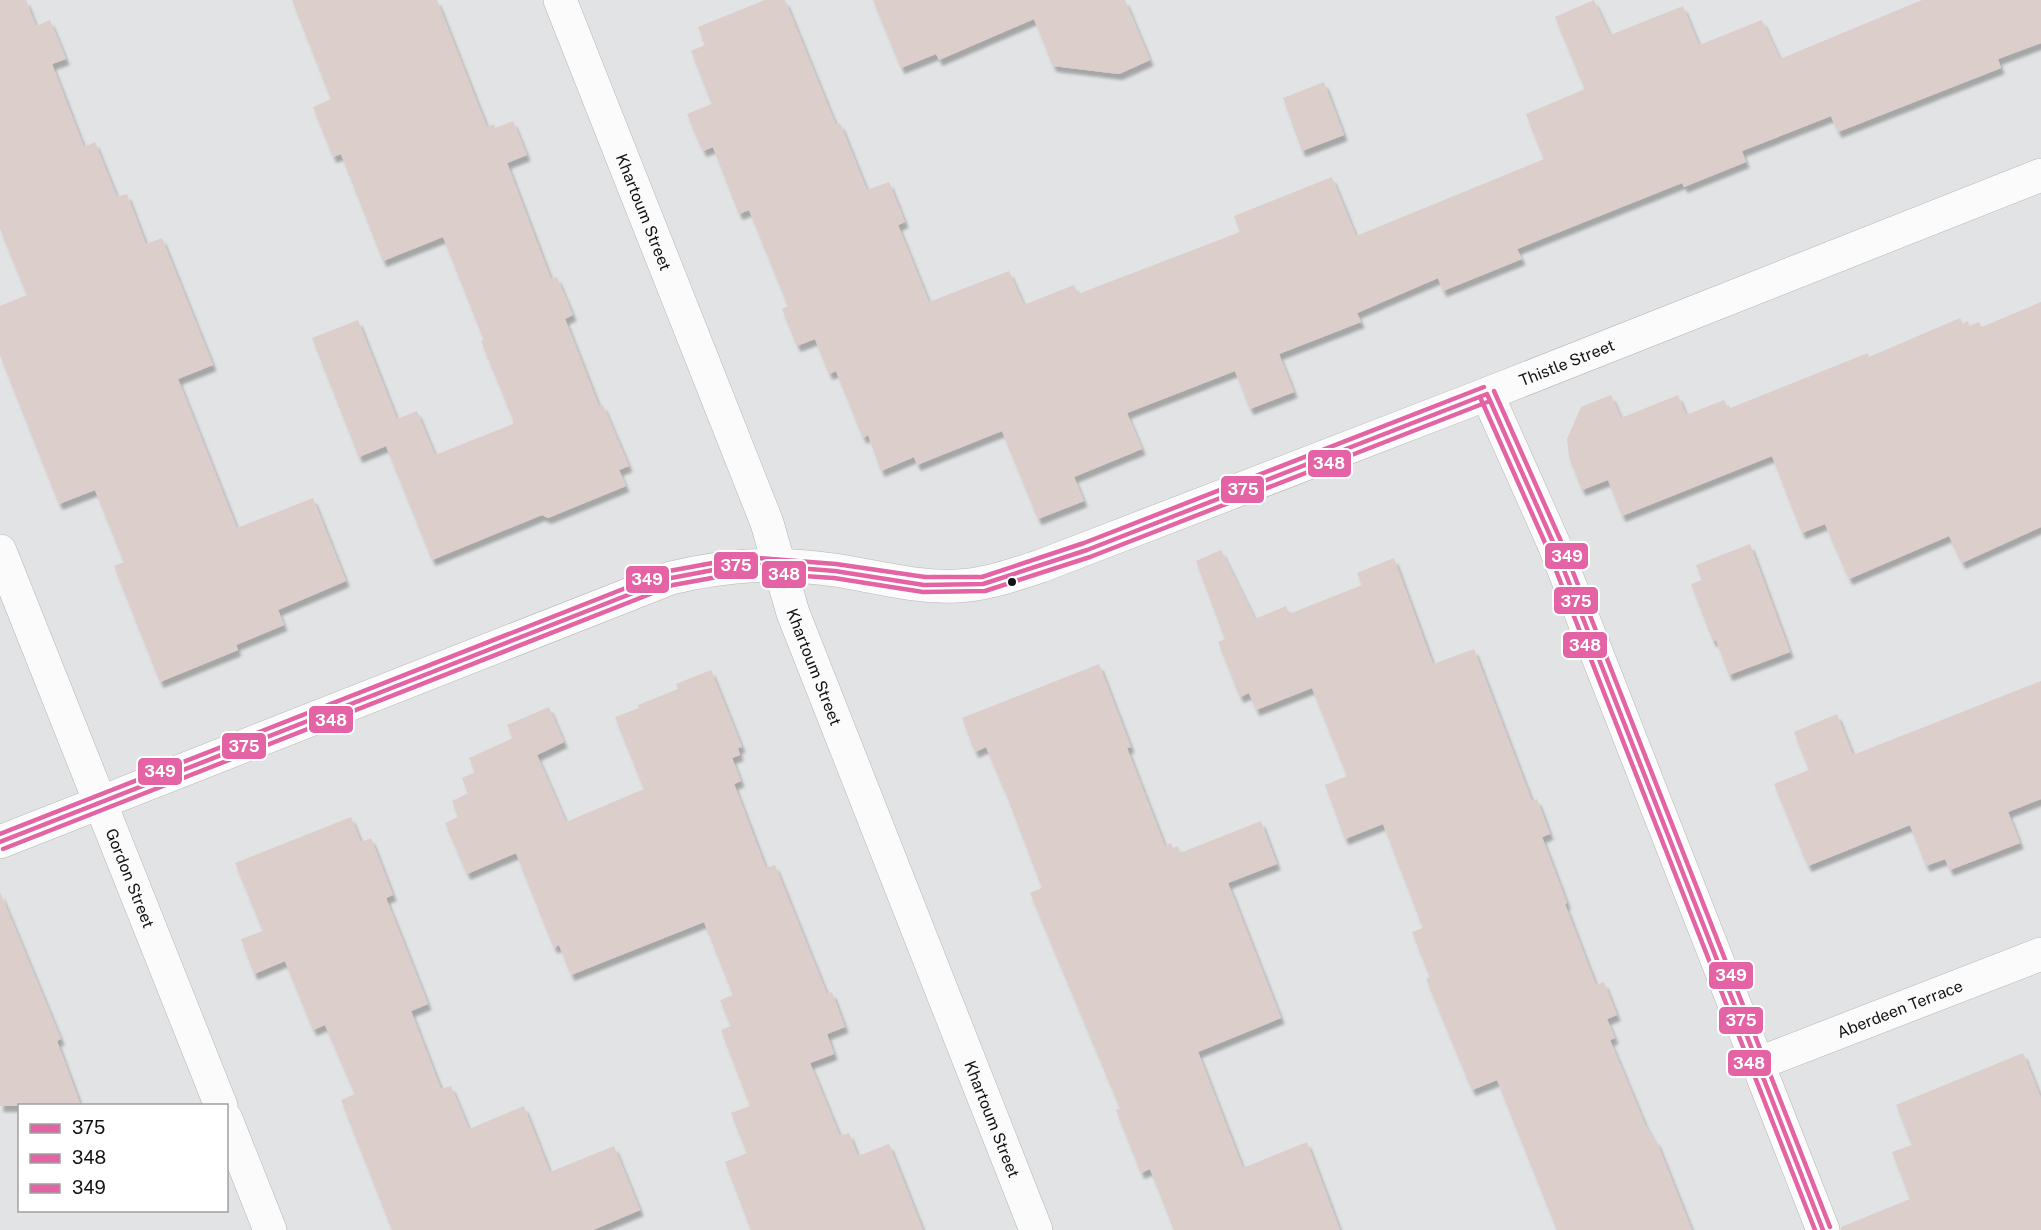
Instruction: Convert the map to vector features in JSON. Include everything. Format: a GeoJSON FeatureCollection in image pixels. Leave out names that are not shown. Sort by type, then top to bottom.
{"type":"FeatureCollection","features":[{"type":"Feature","properties":{"kind":"street","name":"Khartoum Street"},"geometry":{"type":"LineString","coordinates":[[560,0],[767,523],[793,613],[1036,1230]]}},
{"type":"Feature","properties":{"kind":"street","name":"Thistle Street"},"geometry":{"type":"LineString","coordinates":[[0,842],[671,578],[745,564],[835,570],[924,585],[983,584],[1087,550],[2041,175]]}},
{"type":"Feature","properties":{"kind":"street"},"geometry":{"type":"LineString","coordinates":[[1487,394],[1553,543],[1823,1230]]}},
{"type":"Feature","properties":{"kind":"street","name":"Gordon Street"},"geometry":{"type":"LineString","coordinates":[[0,551],[220,1104]]}},
{"type":"Feature","properties":{"kind":"street","name":"Aberdeen Terrace"},"geometry":{"type":"LineString","coordinates":[[1757,1064],[2041,954]]}},
{"type":"Feature","properties":{"kind":"street"},"geometry":{"type":"LineString","coordinates":[[228,1124],[270,1230]]}},
{"type":"Feature","properties":{"kind":"building"},"geometry":{"type":"Polygon","coordinates":[[[0,0],[26,0],[36,26],[50,20],[66,59],[52,64],[84,147],[95,142],[117,197],[127,194],[146,244],[162,238],[213,365],[178,379],[237,528],[313,498],[346,581],[278,610],[284,625],[236,645],[238,650],[160,682],[114,566],[124,562],[95,490],[59,504],[0,355],[0,306],[27,295],[0,229],[0,0]]]}},
{"type":"Feature","properties":{"kind":"building"},"geometry":{"type":"Polygon","coordinates":[[[292,0],[437,0],[487,127],[494,124],[495,128],[513,121],[527,155],[507,163],[551,279],[557,277],[573,315],[565,319],[599,406],[603,405],[629,466],[619,470],[626,486],[548,518],[542,515],[432,560],[386,446],[359,457],[312,338],[358,320],[397,419],[417,411],[435,455],[513,424],[513,419],[481,341],[484,340],[443,237],[383,261],[341,154],[333,157],[313,107],[331,99],[292,0]]]}},
{"type":"Feature","properties":{"kind":"building"},"geometry":{"type":"Polygon","coordinates":[[[765,0],[785,0],[836,125],[840,123],[867,190],[889,182],[905,222],[898,225],[929,302],[1009,271],[1024,305],[1074,285],[1078,294],[1240,232],[1234,216],[1332,177],[1356,236],[1544,159],[1526,114],[1585,89],[1555,17],[1594,0],[1610,35],[1683,6],[1699,45],[1762,20],[1780,59],[1922,0],[2041,0],[2041,43],[1998,59],[2001,68],[1838,132],[1831,116],[1742,151],[1746,162],[1684,187],[1682,183],[1517,249],[1522,259],[1443,291],[1438,278],[1357,313],[1361,322],[1279,354],[1294,392],[1250,409],[1235,371],[1127,413],[1142,449],[1074,477],[1084,501],[1038,519],[1002,431],[917,465],[914,457],[881,471],[868,435],[863,438],[836,371],[829,374],[815,339],[797,346],[782,309],[788,306],[749,210],[739,214],[713,147],[703,151],[687,114],[712,104],[691,51],[705,45],[698,27],[765,0]]]}},
{"type":"Feature","properties":{"kind":"building"},"geometry":{"type":"Polygon","coordinates":[[[873,0],[1125,0],[1150,60],[1119,74],[1053,66],[1034,19],[939,60],[936,54],[901,68],[873,0]]]}},
{"type":"Feature","properties":{"kind":"building"},"geometry":{"type":"Polygon","coordinates":[[[1324,82],[1344,135],[1302,151],[1283,98],[1324,82]]]}},
{"type":"Feature","properties":{"kind":"building"},"geometry":{"type":"Polygon","coordinates":[[[2041,302],[2041,527],[1962,563],[1949,536],[1849,579],[1825,524],[1802,533],[1772,456],[1622,516],[1608,480],[1582,490],[1569,457],[1567,439],[1581,407],[1611,395],[1621,418],[1678,395],[1686,415],[1724,400],[1728,409],[1868,353],[1869,357],[1960,318],[1963,324],[1968,321],[1969,326],[1979,322],[1982,327],[2041,302]]]}},
{"type":"Feature","properties":{"kind":"building"},"geometry":{"type":"Polygon","coordinates":[[[1750,544],[1790,652],[1729,675],[1691,584],[1702,580],[1696,565],[1750,544]]]}},
{"type":"Feature","properties":{"kind":"building"},"geometry":{"type":"Polygon","coordinates":[[[1221,550],[1255,619],[1286,606],[1289,614],[1362,585],[1357,573],[1394,558],[1433,664],[1474,649],[1532,801],[1537,799],[1550,834],[1542,837],[1596,985],[1604,982],[1617,1015],[1607,1019],[1615,1038],[1610,1040],[1645,1124],[1654,1141],[1656,1140],[1692,1230],[1557,1230],[1497,1080],[1472,1090],[1426,979],[1430,977],[1412,932],[1423,928],[1383,824],[1345,839],[1325,785],[1347,776],[1312,688],[1256,710],[1249,693],[1240,697],[1218,642],[1225,639],[1196,561],[1221,550]]]}},
{"type":"Feature","properties":{"kind":"building"},"geometry":{"type":"Polygon","coordinates":[[[1099,664],[1131,747],[1127,748],[1165,846],[1171,843],[1173,848],[1178,846],[1180,853],[1261,821],[1277,864],[1228,883],[1281,1018],[1198,1052],[1243,1168],[1307,1142],[1340,1230],[1174,1230],[1150,1169],[1141,1173],[1116,1110],[1120,1108],[1030,893],[1042,888],[1007,796],[986,747],[975,752],[962,718],[1099,664]]]}},
{"type":"Feature","properties":{"kind":"building"},"geometry":{"type":"Polygon","coordinates":[[[711,670],[742,747],[738,748],[740,755],[732,758],[741,781],[734,784],[766,868],[775,865],[827,994],[832,992],[845,1027],[827,1034],[834,1054],[810,1063],[840,1136],[849,1133],[858,1156],[889,1144],[923,1230],[751,1230],[725,1162],[747,1153],[731,1113],[750,1106],[721,1030],[731,1026],[720,1000],[733,995],[704,922],[571,975],[559,945],[554,948],[516,853],[467,874],[445,823],[458,817],[452,801],[468,793],[462,778],[475,772],[469,758],[513,738],[507,725],[549,707],[564,742],[537,755],[566,822],[644,789],[615,717],[678,689],[676,684],[711,670]]]}},
{"type":"Feature","properties":{"kind":"building"},"geometry":{"type":"Polygon","coordinates":[[[2041,681],[2041,799],[2008,812],[2020,843],[1950,870],[1945,859],[1926,866],[1910,825],[1808,866],[1774,784],[1809,770],[1794,732],[1837,714],[1853,755],[2041,681]]]}},
{"type":"Feature","properties":{"kind":"building"},"geometry":{"type":"Polygon","coordinates":[[[351,817],[361,842],[371,838],[393,895],[386,898],[428,1004],[411,1011],[441,1089],[451,1086],[469,1129],[524,1106],[550,1172],[614,1146],[640,1210],[593,1230],[392,1230],[341,1100],[355,1094],[325,1025],[313,1030],[285,961],[254,974],[241,939],[263,931],[235,863],[351,817]]]}},
{"type":"Feature","properties":{"kind":"building"},"geometry":{"type":"Polygon","coordinates":[[[0,892],[61,1039],[57,1041],[80,1104],[0,1106],[0,892]]]}},
{"type":"Feature","properties":{"kind":"building"},"geometry":{"type":"Polygon","coordinates":[[[2023,1053],[2041,1098],[2041,1230],[1841,1230],[1841,1227],[1910,1199],[1892,1152],[1912,1145],[1896,1105],[2023,1053]]]}},
{"type":"Feature","properties":{"kind":"transit line","name":"349"},"geometry":{"type":"LineString","coordinates":[[0,834],[669,571],[745,557],[836,564],[925,577],[982,577],[1084,543],[1484,387]]}},
{"type":"Feature","properties":{"kind":"transit line","name":"349"},"geometry":{"type":"LineString","coordinates":[[1494,391],[1560,539],[1830,1227]]}},
{"type":"Feature","properties":{"kind":"transit line","name":"375"},"geometry":{"type":"LineString","coordinates":[[1487,394],[1553,542],[1823,1230]]}},
{"type":"Feature","properties":{"kind":"transit line","name":"375"},"geometry":{"type":"LineString","coordinates":[[0,842],[671,578],[745,564],[835,571],[924,585],[983,584],[1087,550],[1487,394]]}},
{"type":"Feature","properties":{"kind":"transit line","name":"348"},"geometry":{"type":"LineString","coordinates":[[1480,397],[1546,545],[1815,1230]]}},
{"type":"Feature","properties":{"kind":"transit line","name":"348"},"geometry":{"type":"LineString","coordinates":[[3,849],[673,585],[745,572],[834,578],[923,592],[985,591],[1090,557],[1490,401]]}}]}
